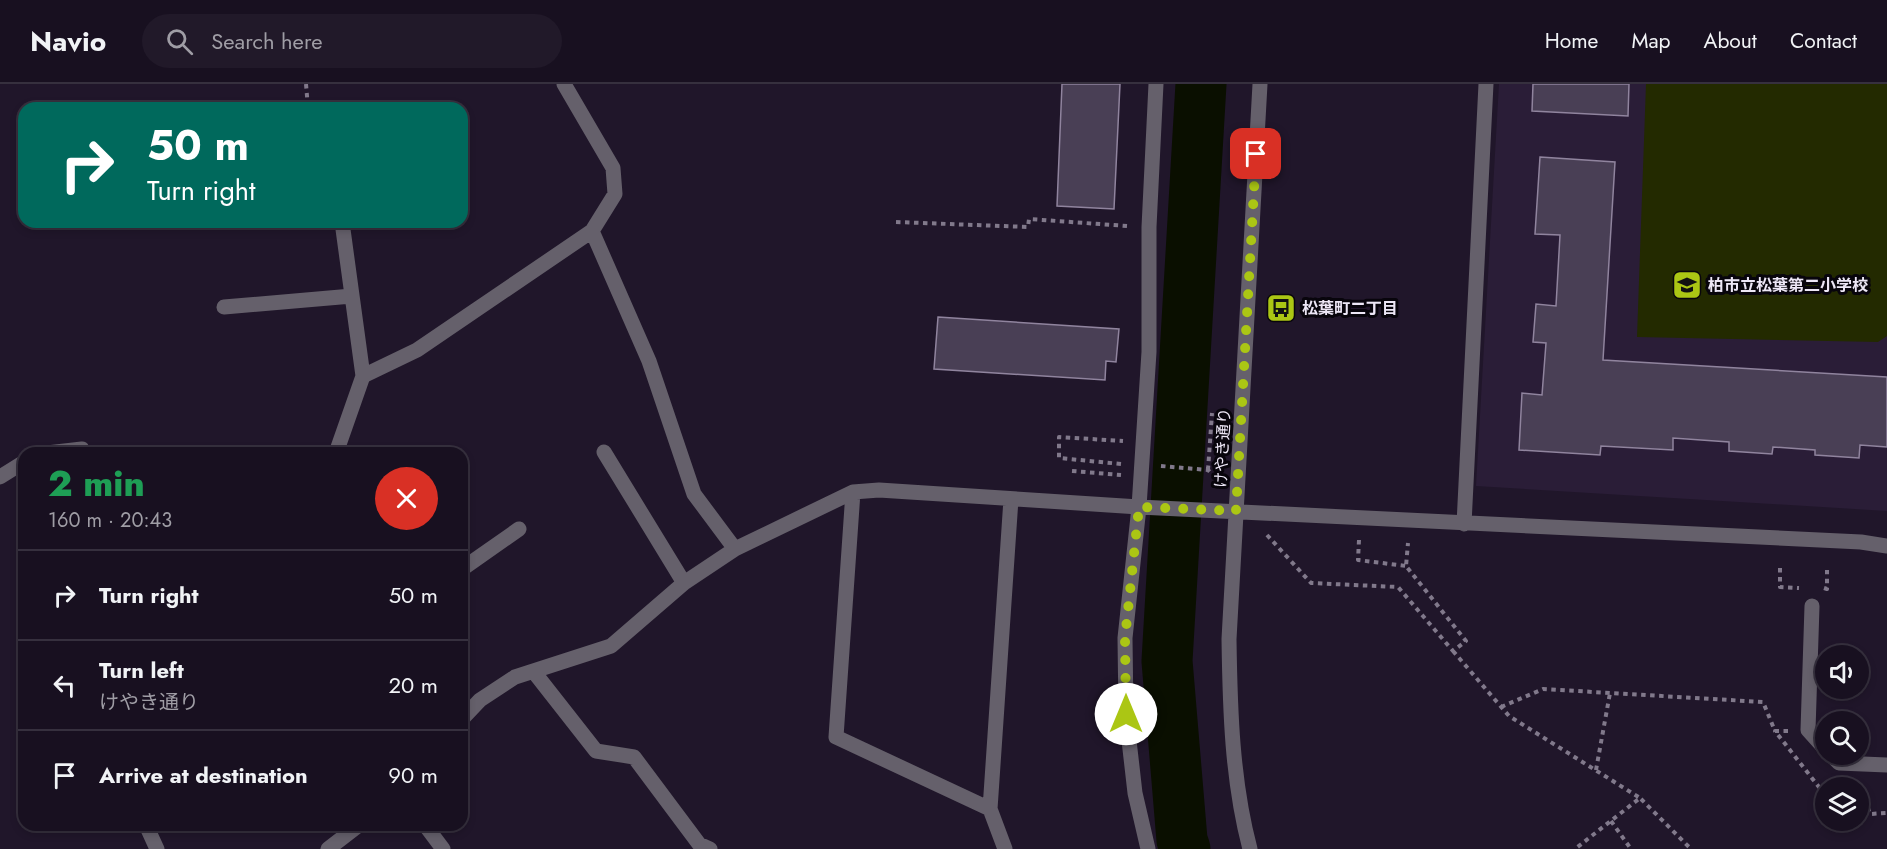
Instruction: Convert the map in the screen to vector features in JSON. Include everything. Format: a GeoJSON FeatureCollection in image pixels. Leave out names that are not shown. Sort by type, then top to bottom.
{"type":"FeatureCollection","features":[{"type":"Feature","properties":{"kind":"street"},"geometry":{"type":"LineString","coordinates":[[363,376],[417,350],[592,231],[615,194],[613,168],[564,84]]}},
{"type":"Feature","properties":{"kind":"street"},"geometry":{"type":"LineString","coordinates":[[1148,849],[1135,793],[1126,714],[1125,638],[1146,508],[1149,227],[1156,84]]}},
{"type":"Feature","properties":{"kind":"street","name":"けやき通り"},"geometry":{"type":"LineString","coordinates":[[1250,849],[1236,773],[1230,712],[1229,639],[1260,84]]}},
{"type":"Feature","properties":{"kind":"street"},"geometry":{"type":"LineString","coordinates":[[1464,524],[1486,84]]}},
{"type":"Feature","properties":{"kind":"street"},"geometry":{"type":"LineString","coordinates":[[338,447],[363,376],[343,228]]}},
{"type":"Feature","properties":{"kind":"street"},"geometry":{"type":"LineString","coordinates":[[592,231],[649,361],[694,494],[735,549]]}},
{"type":"Feature","properties":{"kind":"street"},"geometry":{"type":"LineString","coordinates":[[224,307],[352,296]]}},
{"type":"Feature","properties":{"kind":"street"},"geometry":{"type":"LineString","coordinates":[[604,452],[684,583]]}},
{"type":"Feature","properties":{"kind":"street"},"geometry":{"type":"LineString","coordinates":[[0,477],[18,466]]}},
{"type":"Feature","properties":{"kind":"street"},"geometry":{"type":"LineString","coordinates":[[468,713],[480,700],[515,677],[611,646],[684,583],[735,549],[853,492],[879,490],[1146,508],[1887,546]]}},
{"type":"Feature","properties":{"kind":"street"},"geometry":{"type":"LineString","coordinates":[[853,492],[836,737],[990,809]]}},
{"type":"Feature","properties":{"kind":"street"},"geometry":{"type":"LineString","coordinates":[[1005,849],[990,809],[1011,499]]}},
{"type":"Feature","properties":{"kind":"street"},"geometry":{"type":"LineString","coordinates":[[468,565],[519,530]]}},
{"type":"Feature","properties":{"kind":"street"},"geometry":{"type":"LineString","coordinates":[[1812,606],[1808,730],[1815,738]]}},
{"type":"Feature","properties":{"kind":"street"},"geometry":{"type":"LineString","coordinates":[[534,672],[596,751],[634,757],[699,844],[710,849]]}},
{"type":"Feature","properties":{"kind":"street"},"geometry":{"type":"LineString","coordinates":[[1869,764],[1887,765]]}},
{"type":"Feature","properties":{"kind":"street"},"geometry":{"type":"LineString","coordinates":[[149,831],[158,849]]}},
{"type":"Feature","properties":{"kind":"street"},"geometry":{"type":"LineString","coordinates":[[328,849],[352,831]]}},
{"type":"Feature","properties":{"kind":"street"},"geometry":{"type":"LineString","coordinates":[[430,831],[443,849]]}},
{"type":"Feature","properties":{"kind":"path"},"geometry":{"type":"LineString","coordinates":[[306,84],[308,102]]}},
{"type":"Feature","properties":{"kind":"path"},"geometry":{"type":"LineString","coordinates":[[896,222],[1028,227],[1029,219],[1149,227]]}},
{"type":"Feature","properties":{"kind":"path"},"geometry":{"type":"LineString","coordinates":[[1208,470],[1212,413]]}},
{"type":"Feature","properties":{"kind":"path"},"geometry":{"type":"LineString","coordinates":[[1072,471],[1122,475],[1122,464],[1059,458],[1059,436],[1131,442]]}},
{"type":"Feature","properties":{"kind":"path"},"geometry":{"type":"LineString","coordinates":[[1359,540],[1358,560],[1406,566]]}},
{"type":"Feature","properties":{"kind":"path"},"geometry":{"type":"LineString","coordinates":[[1408,543],[1406,566],[1466,641],[1453,651]]}},
{"type":"Feature","properties":{"kind":"path"},"geometry":{"type":"LineString","coordinates":[[1780,567],[1780,587],[1804,588]]}},
{"type":"Feature","properties":{"kind":"path"},"geometry":{"type":"LineString","coordinates":[[1815,588],[1827,588],[1827,570]]}},
{"type":"Feature","properties":{"kind":"path"},"geometry":{"type":"LineString","coordinates":[[1311,583],[1398,587],[1509,716],[1640,798],[1691,849]]}},
{"type":"Feature","properties":{"kind":"path"},"geometry":{"type":"LineString","coordinates":[[1501,707],[1543,689],[1763,702],[1775,731]]}},
{"type":"Feature","properties":{"kind":"path"},"geometry":{"type":"LineString","coordinates":[[1596,771],[1610,693]]}},
{"type":"Feature","properties":{"kind":"path"},"geometry":{"type":"LineString","coordinates":[[1575,849],[1640,798]]}},
{"type":"Feature","properties":{"kind":"path"},"geometry":{"type":"LineString","coordinates":[[1869,811],[1870,814],[1887,813]]}},
{"type":"Feature","properties":{"kind":"path"},"geometry":{"type":"LineString","coordinates":[[1611,821],[1632,849]]}},
{"type":"Feature","properties":{"kind":"shaded area","name":"柏市立松葉第二小学校"},"geometry":{"type":"Polygon","coordinates":[[[1499,84],[1887,84],[1887,511],[1476,486],[1499,84]]]}},
{"type":"Feature","properties":{"kind":"green space"},"geometry":{"type":"Polygon","coordinates":[[[1646,84],[1887,84],[1887,336],[1878,342],[1637,337],[1646,84]]]}},
{"type":"Feature","properties":{"kind":"building"},"geometry":{"type":"Polygon","coordinates":[[[1062,84],[1120,84],[1114,209],[1057,206],[1062,84]]]}},
{"type":"Feature","properties":{"kind":"building"},"geometry":{"type":"Polygon","coordinates":[[[1533,84],[1629,84],[1628,116],[1532,111],[1533,84]]]}},
{"type":"Feature","properties":{"kind":"building"},"geometry":{"type":"Polygon","coordinates":[[[1540,157],[1615,162],[1603,360],[1887,377],[1887,447],[1860,445],[1859,458],[1815,455],[1815,450],[1773,447],[1772,454],[1729,451],[1729,442],[1673,438],[1673,450],[1601,446],[1600,455],[1519,450],[1522,393],[1542,395],[1546,343],[1533,342],[1536,304],[1556,306],[1560,235],[1535,234],[1540,157]]]}},
{"type":"Feature","properties":{"kind":"building"},"geometry":{"type":"Polygon","coordinates":[[[938,317],[1119,329],[1116,362],[1106,361],[1105,380],[934,369],[938,317]]]}},
{"type":"Feature","properties":{"kind":"waterway"},"geometry":{"type":"LineString","coordinates":[[1185,849],[1182,840],[1167,661],[1201,84]]}},
{"type":"Feature","properties":{"kind":"place","name":"柏市立松葉第二小学校"},"geometry":{"type":"Point","coordinates":[1687,285]}},
{"type":"Feature","properties":{"kind":"place","name":"松葉町二丁目"},"geometry":{"type":"Point","coordinates":[1281,308]}},
{"type":"Feature","properties":{"kind":"route"},"geometry":{"type":"LineString","coordinates":[[1126,714],[1125,638],[1139,507],[1236,511],[1256,154]]}}]}
